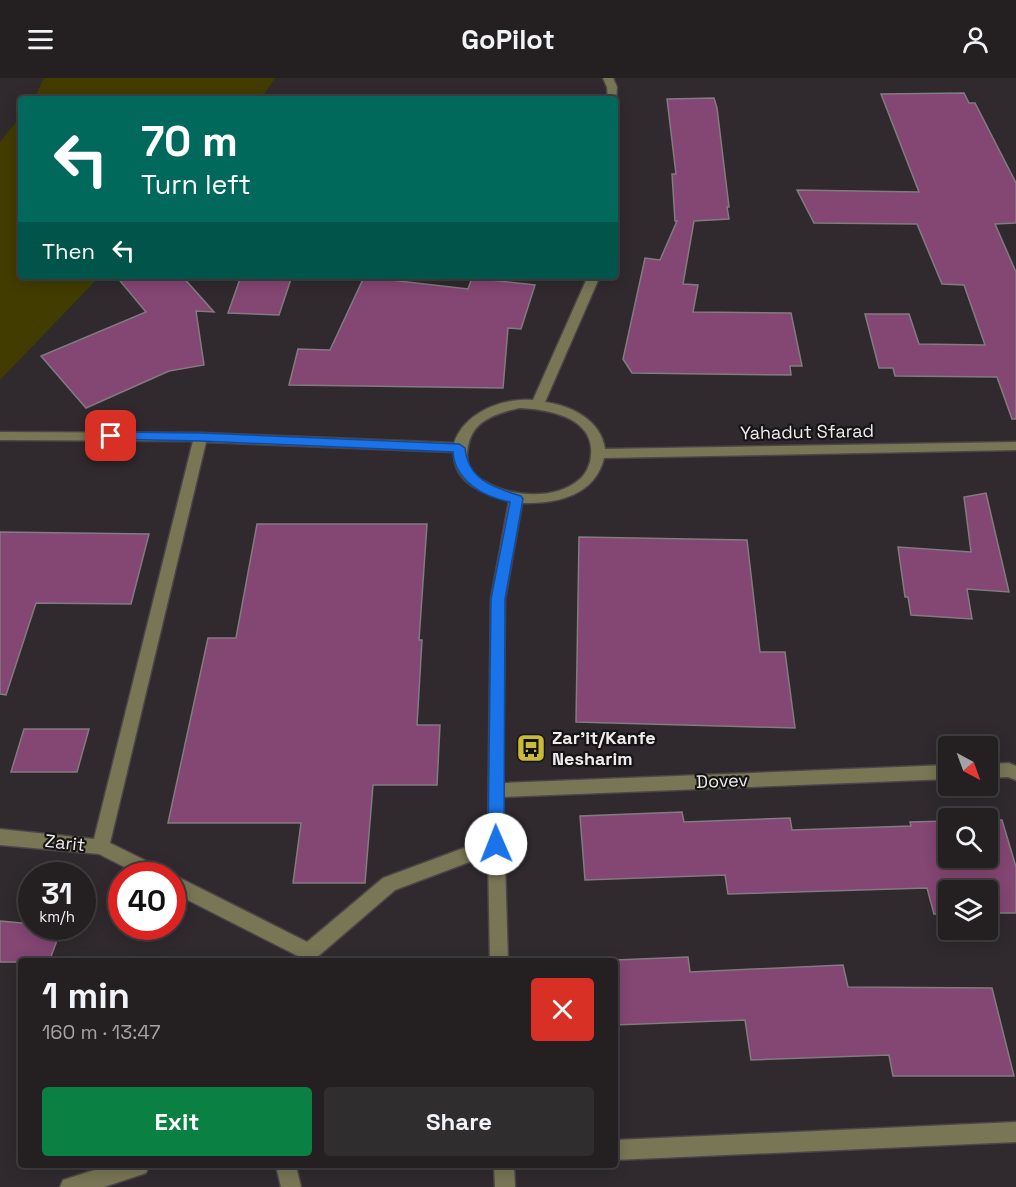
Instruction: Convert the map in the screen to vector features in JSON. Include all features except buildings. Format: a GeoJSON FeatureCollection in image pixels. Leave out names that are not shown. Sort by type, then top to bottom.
{"type":"FeatureCollection","features":[{"type":"Feature","properties":{"kind":"street"},"geometry":{"type":"LineString","coordinates":[[608,78],[613,96]]}},
{"type":"Feature","properties":{"kind":"street"},"geometry":{"type":"LineString","coordinates":[[538,404],[593,279]]}},
{"type":"Feature","properties":{"kind":"street"},"geometry":{"type":"LineString","coordinates":[[538,404],[566,412],[589,427],[597,440],[599,454],[596,468],[573,489],[556,496],[537,499],[516,499],[500,495],[474,481],[465,471],[460,459],[459,448],[463,435],[472,424],[485,414],[501,408],[538,404]]}},
{"type":"Feature","properties":{"kind":"street"},"geometry":{"type":"LineString","coordinates":[[0,436],[201,437],[459,448]]}},
{"type":"Feature","properties":{"kind":"street"},"geometry":{"type":"LineString","coordinates":[[101,847],[201,437]]}},
{"type":"Feature","properties":{"kind":"street","name":"Yahadut Sfarad"},"geometry":{"type":"LineString","coordinates":[[599,454],[1016,446]]}},
{"type":"Feature","properties":{"kind":"street"},"geometry":{"type":"LineString","coordinates":[[499,958],[495,790],[498,599],[516,499]]}},
{"type":"Feature","properties":{"kind":"street"},"geometry":{"type":"LineString","coordinates":[[998,770],[1009,770],[1016,773]]}},
{"type":"Feature","properties":{"kind":"street","name":"Dovev"},"geometry":{"type":"LineString","coordinates":[[495,790],[938,772]]}},
{"type":"Feature","properties":{"kind":"street","name":"Zarit"},"geometry":{"type":"LineString","coordinates":[[0,837],[101,847],[131,862]]}},
{"type":"Feature","properties":{"kind":"street"},"geometry":{"type":"LineString","coordinates":[[186,891],[307,957],[389,884],[496,844]]}},
{"type":"Feature","properties":{"kind":"street"},"geometry":{"type":"LineString","coordinates":[[618,1150],[1016,1132]]}},
{"type":"Feature","properties":{"kind":"street"},"geometry":{"type":"LineString","coordinates":[[70,1187],[132,1168]]}},
{"type":"Feature","properties":{"kind":"street"},"geometry":{"type":"LineString","coordinates":[[286,1168],[291,1187]]}},
{"type":"Feature","properties":{"kind":"street"},"geometry":{"type":"LineString","coordinates":[[504,1168],[505,1187]]}},
{"type":"Feature","properties":{"kind":"shaded area"},"geometry":{"type":"Polygon","coordinates":[[[44,78],[275,78],[263,96],[35,96],[44,78]]]}},
{"type":"Feature","properties":{"kind":"shaded area"},"geometry":{"type":"Polygon","coordinates":[[[18,120],[18,279],[97,279],[0,380],[0,142],[18,120]]]}},
{"type":"Feature","properties":{"kind":"place","name":"Zar'it/Kanfe Nesharim"},"geometry":{"type":"Point","coordinates":[531,748]}},
{"type":"Feature","properties":{"kind":"route"},"geometry":{"type":"LineString","coordinates":[[111,436],[201,437],[459,448],[460,459],[465,471],[474,481],[485,489],[516,499],[498,599],[496,844]]}}]}
